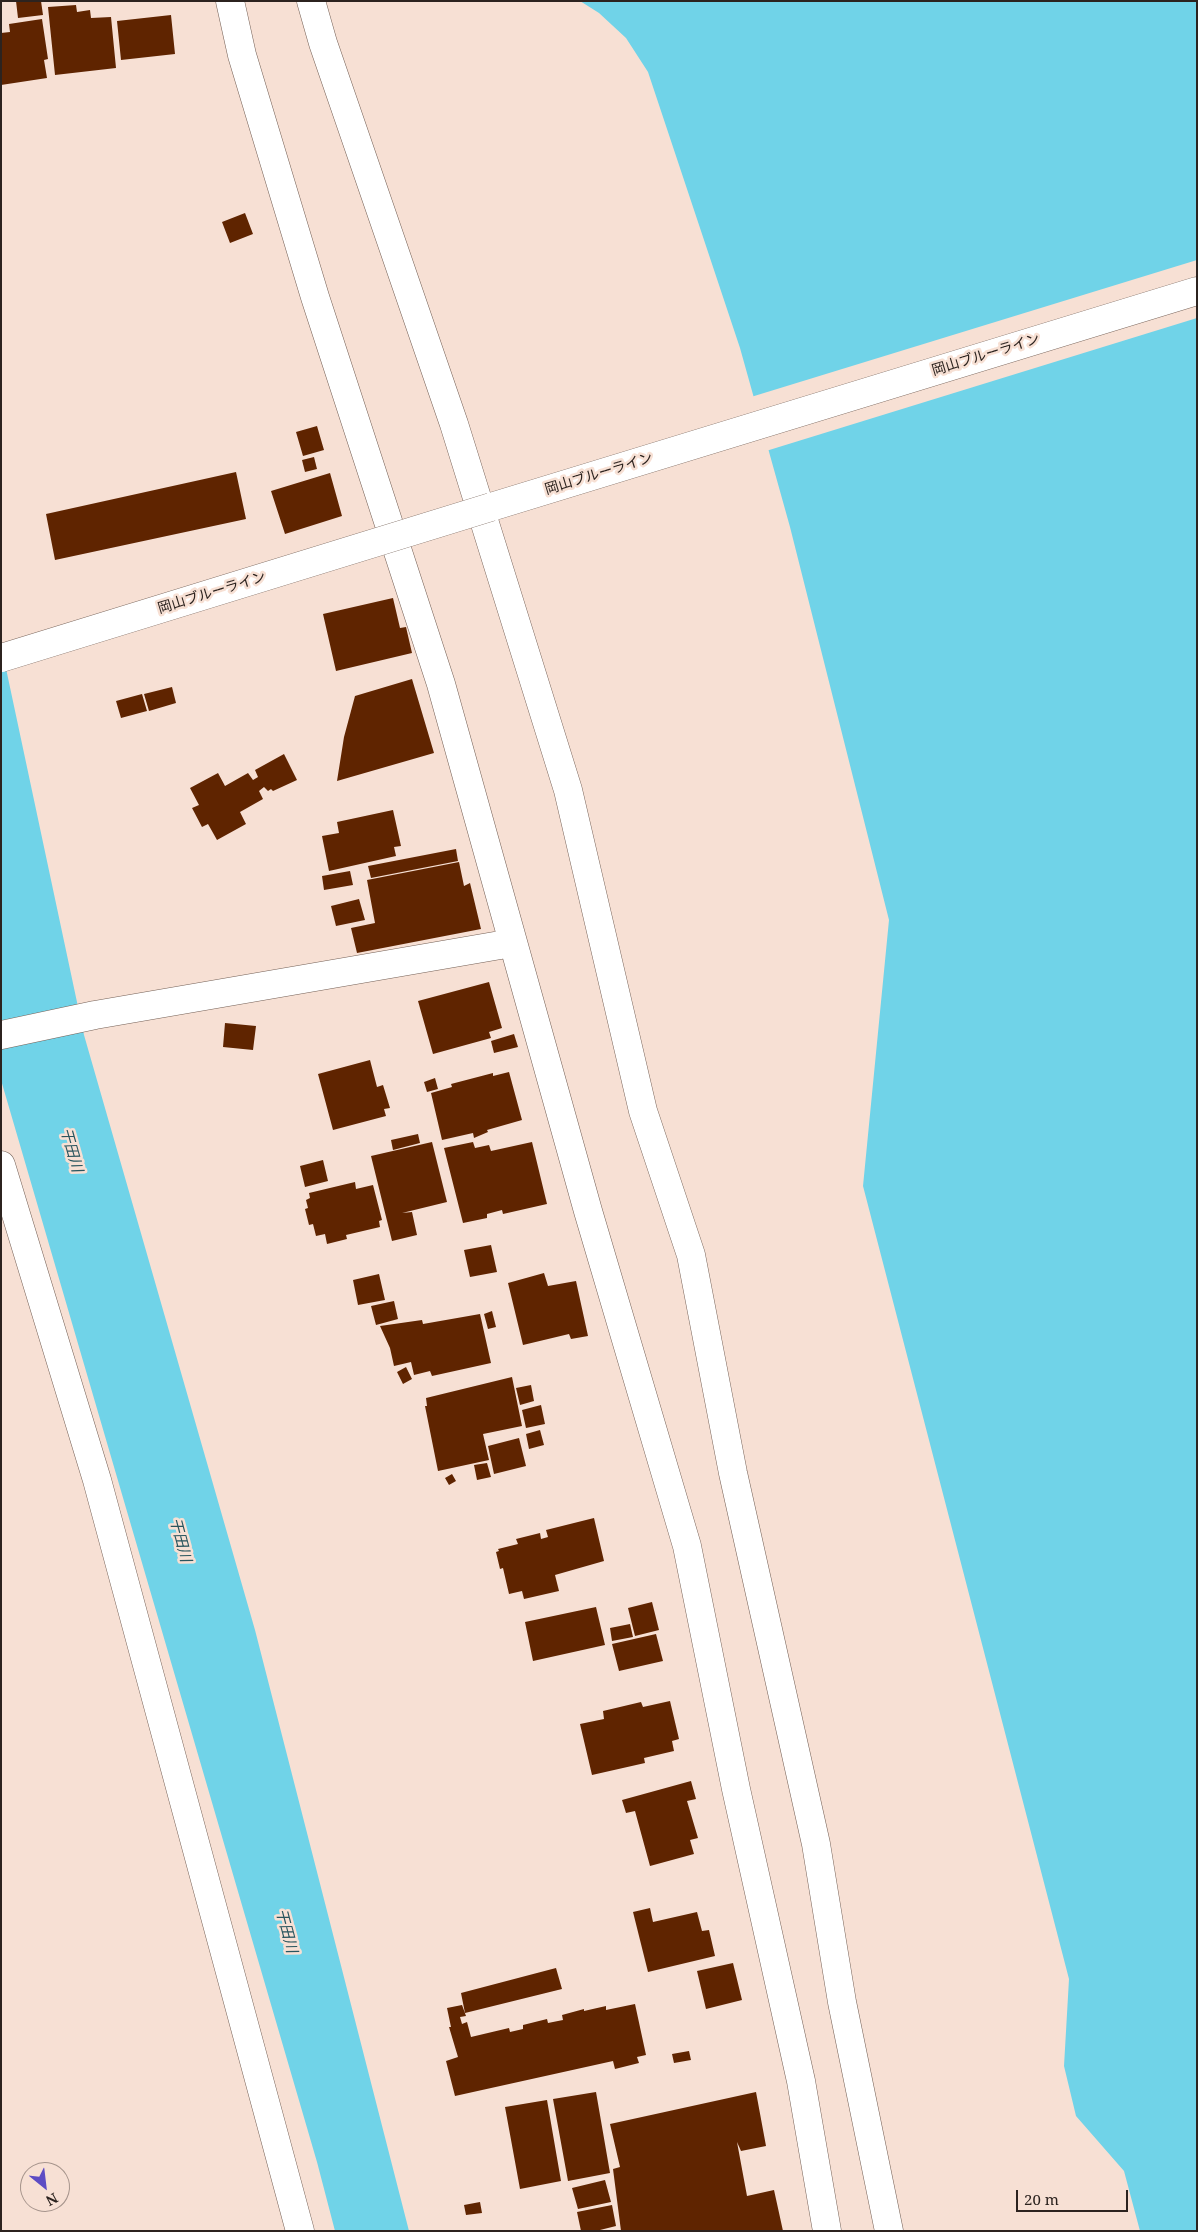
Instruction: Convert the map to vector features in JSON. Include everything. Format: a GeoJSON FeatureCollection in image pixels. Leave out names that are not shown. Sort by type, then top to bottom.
{"type":"FeatureCollection","features":[{"type":"Feature","properties":{"kind":"street"},"geometry":{"type":"LineString","coordinates":[[230,1],[242,54],[315,297],[441,684],[512,943],[687,1546],[736,1789],[801,2081],[827,2231]]}},
{"type":"Feature","properties":{"kind":"street"},"geometry":{"type":"LineString","coordinates":[[311,1],[323,43],[454,424],[568,790],[642,1111],[691,1254],[733,1473],[816,1844],[842,2002],[889,2231]]}},
{"type":"Feature","properties":{"kind":"street","name":"岡山ブルーライン"},"geometry":{"type":"LineString","coordinates":[[1,658],[1197,291]]}},
{"type":"Feature","properties":{"kind":"street"},"geometry":{"type":"LineString","coordinates":[[1,1035],[95,1015],[512,943]]}},
{"type":"Feature","properties":{"kind":"street"},"geometry":{"type":"LineString","coordinates":[[1,1165],[97,1480],[300,2231]]}},
{"type":"Feature","properties":{"kind":"water"},"geometry":{"type":"Polygon","coordinates":[[[580,1],[1197,1],[1197,2231],[1140,2231],[1124,2171],[1076,2116],[1064,2066],[1069,1979],[863,1186],[889,920],[790,527],[740,348],[648,72],[626,38],[599,13],[580,1]]]}},
{"type":"Feature","properties":{"kind":"water","name":"干田川"},"geometry":{"type":"Polygon","coordinates":[[[1,645],[84,1035],[255,1630],[409,2231],[335,2231],[317,2162],[1,1080],[1,645]]]}},
{"type":"Feature","properties":{"kind":"pier"},"geometry":{"type":"Polygon","coordinates":[[[1197,260],[1197,318],[766,451],[751,397],[1197,260]]]}},
{"type":"Feature","properties":{"kind":"building"},"geometry":{"type":"Polygon","coordinates":[[[16,1],[41,1],[43,15],[18,18],[16,1]]]}},
{"type":"Feature","properties":{"kind":"building"},"geometry":{"type":"Polygon","coordinates":[[[76,5],[77,12],[90,10],[91,18],[111,17],[116,68],[55,75],[48,7],[76,5]]]}},
{"type":"Feature","properties":{"kind":"building"},"geometry":{"type":"Polygon","coordinates":[[[171,15],[175,54],[121,60],[117,21],[171,15]]]}},
{"type":"Feature","properties":{"kind":"building"},"geometry":{"type":"Polygon","coordinates":[[[42,19],[48,59],[44,60],[47,78],[1,85],[1,33],[10,32],[9,24],[42,19]]]}},
{"type":"Feature","properties":{"kind":"building"},"geometry":{"type":"Polygon","coordinates":[[[245,213],[253,234],[230,243],[222,222],[245,213]]]}},
{"type":"Feature","properties":{"kind":"building"},"geometry":{"type":"Polygon","coordinates":[[[317,426],[324,450],[303,456],[296,432],[317,426]]]}},
{"type":"Feature","properties":{"kind":"building"},"geometry":{"type":"Polygon","coordinates":[[[314,457],[317,469],[305,472],[302,460],[314,457]]]}},
{"type":"Feature","properties":{"kind":"building"},"geometry":{"type":"Polygon","coordinates":[[[236,472],[246,519],[55,560],[46,514],[236,472]]]}},
{"type":"Feature","properties":{"kind":"building"},"geometry":{"type":"Polygon","coordinates":[[[330,473],[342,516],[285,534],[271,491],[330,473]]]}},
{"type":"Feature","properties":{"kind":"building"},"geometry":{"type":"Polygon","coordinates":[[[393,598],[400,628],[406,627],[412,653],[336,671],[323,614],[393,598]]]}},
{"type":"Feature","properties":{"kind":"building"},"geometry":{"type":"Polygon","coordinates":[[[412,679],[434,753],[337,781],[344,737],[355,696],[412,679]]]}},
{"type":"Feature","properties":{"kind":"building"},"geometry":{"type":"Polygon","coordinates":[[[172,687],[176,703],[149,711],[144,694],[172,687]]]}},
{"type":"Feature","properties":{"kind":"building"},"geometry":{"type":"Polygon","coordinates":[[[142,694],[147,711],[121,718],[116,701],[142,694]]]}},
{"type":"Feature","properties":{"kind":"building"},"geometry":{"type":"Polygon","coordinates":[[[284,754],[297,780],[273,791],[271,789],[268,791],[264,787],[259,791],[263,799],[240,812],[246,824],[217,840],[208,824],[202,827],[192,808],[199,805],[190,788],[218,773],[225,786],[248,773],[253,780],[258,777],[255,770],[284,754]]]}},
{"type":"Feature","properties":{"kind":"building"},"geometry":{"type":"Polygon","coordinates":[[[393,810],[401,846],[394,847],[396,856],[329,871],[322,836],[339,833],[337,822],[393,810]]]}},
{"type":"Feature","properties":{"kind":"building"},"geometry":{"type":"Polygon","coordinates":[[[456,849],[458,861],[371,878],[368,866],[456,849]]]}},
{"type":"Feature","properties":{"kind":"building"},"geometry":{"type":"Polygon","coordinates":[[[459,862],[464,886],[470,883],[481,929],[357,953],[351,928],[375,923],[367,880],[459,862]]]}},
{"type":"Feature","properties":{"kind":"building"},"geometry":{"type":"Polygon","coordinates":[[[350,871],[353,885],[324,890],[322,876],[350,871]]]}},
{"type":"Feature","properties":{"kind":"building"},"geometry":{"type":"Polygon","coordinates":[[[359,899],[365,920],[336,926],[331,906],[359,899]]]}},
{"type":"Feature","properties":{"kind":"building"},"geometry":{"type":"Polygon","coordinates":[[[489,982],[502,1028],[489,1032],[491,1038],[433,1054],[418,1001],[489,982]]]}},
{"type":"Feature","properties":{"kind":"building"},"geometry":{"type":"Polygon","coordinates":[[[225,1023],[256,1026],[253,1050],[223,1047],[225,1023]]]}},
{"type":"Feature","properties":{"kind":"building"},"geometry":{"type":"Polygon","coordinates":[[[514,1034],[518,1047],[494,1053],[491,1041],[514,1034]]]}},
{"type":"Feature","properties":{"kind":"building"},"geometry":{"type":"Polygon","coordinates":[[[370,1060],[377,1087],[383,1085],[390,1108],[384,1109],[386,1116],[333,1130],[318,1074],[370,1060]]]}},
{"type":"Feature","properties":{"kind":"building"},"geometry":{"type":"Polygon","coordinates":[[[509,1072],[522,1120],[487,1130],[488,1132],[474,1138],[473,1133],[442,1140],[431,1093],[452,1087],[451,1084],[493,1073],[493,1076],[509,1072]]]}},
{"type":"Feature","properties":{"kind":"building"},"geometry":{"type":"Polygon","coordinates":[[[435,1078],[438,1089],[427,1092],[424,1082],[435,1078]]]}},
{"type":"Feature","properties":{"kind":"building"},"geometry":{"type":"Polygon","coordinates":[[[418,1134],[420,1143],[393,1150],[391,1140],[418,1134]]]}},
{"type":"Feature","properties":{"kind":"building"},"geometry":{"type":"Polygon","coordinates":[[[432,1142],[447,1202],[402,1213],[412,1212],[417,1235],[392,1241],[371,1156],[432,1142]]]}},
{"type":"Feature","properties":{"kind":"building"},"geometry":{"type":"Polygon","coordinates":[[[473,1142],[475,1148],[489,1145],[491,1151],[532,1142],[547,1204],[503,1214],[502,1210],[487,1214],[487,1218],[463,1223],[444,1148],[473,1142]]]}},
{"type":"Feature","properties":{"kind":"building"},"geometry":{"type":"Polygon","coordinates":[[[323,1160],[328,1181],[305,1187],[300,1166],[323,1160]]]}},
{"type":"Feature","properties":{"kind":"building"},"geometry":{"type":"Polygon","coordinates":[[[355,1182],[356,1189],[373,1185],[382,1220],[379,1221],[380,1227],[346,1235],[347,1239],[327,1244],[325,1234],[316,1236],[313,1224],[309,1225],[305,1209],[308,1208],[306,1200],[310,1198],[309,1193],[355,1182]]]}},
{"type":"Feature","properties":{"kind":"building"},"geometry":{"type":"Polygon","coordinates":[[[491,1245],[497,1272],[470,1277],[464,1250],[491,1245]]]}},
{"type":"Feature","properties":{"kind":"building"},"geometry":{"type":"Polygon","coordinates":[[[544,1273],[548,1286],[576,1281],[588,1336],[571,1339],[569,1334],[523,1345],[508,1283],[544,1273]]]}},
{"type":"Feature","properties":{"kind":"building"},"geometry":{"type":"Polygon","coordinates":[[[379,1274],[385,1300],[358,1305],[353,1280],[379,1274]]]}},
{"type":"Feature","properties":{"kind":"building"},"geometry":{"type":"Polygon","coordinates":[[[394,1301],[398,1319],[376,1325],[371,1306],[394,1301]]]}},
{"type":"Feature","properties":{"kind":"building"},"geometry":{"type":"Polygon","coordinates":[[[492,1311],[496,1327],[488,1329],[484,1314],[492,1311]]]}},
{"type":"Feature","properties":{"kind":"building"},"geometry":{"type":"Polygon","coordinates":[[[480,1314],[491,1363],[432,1376],[430,1371],[414,1375],[411,1362],[394,1366],[390,1348],[380,1326],[422,1320],[423,1324],[480,1314]]]}},
{"type":"Feature","properties":{"kind":"building"},"geometry":{"type":"Polygon","coordinates":[[[406,1367],[412,1379],[403,1384],[397,1372],[406,1367]]]}},
{"type":"Feature","properties":{"kind":"building"},"geometry":{"type":"Polygon","coordinates":[[[512,1377],[522,1426],[483,1434],[489,1460],[438,1471],[425,1406],[427,1406],[426,1398],[512,1377]]]}},
{"type":"Feature","properties":{"kind":"building"},"geometry":{"type":"Polygon","coordinates":[[[531,1385],[534,1401],[520,1405],[516,1388],[531,1385]]]}},
{"type":"Feature","properties":{"kind":"building"},"geometry":{"type":"Polygon","coordinates":[[[541,1405],[545,1424],[526,1428],[522,1410],[541,1405]]]}},
{"type":"Feature","properties":{"kind":"building"},"geometry":{"type":"Polygon","coordinates":[[[540,1430],[544,1445],[529,1449],[526,1434],[540,1430]]]}},
{"type":"Feature","properties":{"kind":"building"},"geometry":{"type":"Polygon","coordinates":[[[519,1438],[526,1466],[494,1474],[488,1446],[519,1438]]]}},
{"type":"Feature","properties":{"kind":"building"},"geometry":{"type":"Polygon","coordinates":[[[487,1463],[491,1477],[477,1480],[474,1465],[487,1463]]]}},
{"type":"Feature","properties":{"kind":"building"},"geometry":{"type":"Polygon","coordinates":[[[452,1474],[456,1481],[449,1485],[445,1478],[452,1474]]]}},
{"type":"Feature","properties":{"kind":"building"},"geometry":{"type":"Polygon","coordinates":[[[594,1518],[604,1561],[555,1575],[559,1591],[524,1599],[522,1591],[509,1594],[503,1568],[500,1569],[496,1552],[499,1551],[498,1549],[518,1544],[516,1539],[540,1533],[541,1539],[548,1537],[546,1530],[594,1518]]]}},
{"type":"Feature","properties":{"kind":"building"},"geometry":{"type":"Polygon","coordinates":[[[652,1602],[659,1630],[635,1636],[628,1608],[652,1602]]]}},
{"type":"Feature","properties":{"kind":"building"},"geometry":{"type":"Polygon","coordinates":[[[596,1607],[605,1645],[533,1661],[525,1622],[596,1607]]]}},
{"type":"Feature","properties":{"kind":"building"},"geometry":{"type":"Polygon","coordinates":[[[630,1624],[633,1637],[612,1641],[610,1628],[630,1624]]]}},
{"type":"Feature","properties":{"kind":"building"},"geometry":{"type":"Polygon","coordinates":[[[656,1634],[663,1661],[619,1671],[612,1644],[656,1634]]]}},
{"type":"Feature","properties":{"kind":"building"},"geometry":{"type":"Polygon","coordinates":[[[670,1701],[679,1739],[672,1741],[674,1751],[644,1758],[645,1763],[592,1775],[580,1724],[604,1719],[603,1711],[641,1702],[643,1707],[670,1701]]]}},
{"type":"Feature","properties":{"kind":"building"},"geometry":{"type":"Polygon","coordinates":[[[691,1781],[696,1799],[687,1801],[698,1838],[690,1840],[694,1854],[650,1866],[635,1811],[626,1813],[622,1800],[691,1781]]]}},
{"type":"Feature","properties":{"kind":"building"},"geometry":{"type":"Polygon","coordinates":[[[650,1908],[653,1922],[697,1912],[702,1931],[709,1930],[715,1956],[648,1972],[633,1912],[650,1908]]]}},
{"type":"Feature","properties":{"kind":"building"},"geometry":{"type":"Polygon","coordinates":[[[733,1963],[742,2000],[706,2009],[697,1971],[733,1963]]]}},
{"type":"Feature","properties":{"kind":"building"},"geometry":{"type":"Polygon","coordinates":[[[556,1968],[562,1989],[465,2013],[461,1993],[556,1968]]]}},
{"type":"Feature","properties":{"kind":"building"},"geometry":{"type":"Polygon","coordinates":[[[635,2004],[646,2055],[637,2057],[639,2063],[615,2069],[613,2061],[455,2096],[446,2061],[458,2057],[449,2027],[451,2027],[447,2008],[462,2005],[466,2016],[460,2017],[462,2024],[467,2022],[471,2037],[509,2028],[510,2032],[523,2029],[523,2025],[547,2019],[548,2023],[563,2020],[562,2015],[584,2009],[584,2011],[606,2006],[606,2010],[635,2004]]]}},
{"type":"Feature","properties":{"kind":"building"},"geometry":{"type":"Polygon","coordinates":[[[689,2051],[691,2060],[674,2063],[672,2054],[689,2051]]]}},
{"type":"Feature","properties":{"kind":"building"},"geometry":{"type":"Polygon","coordinates":[[[596,2092],[610,2173],[568,2181],[553,2099],[596,2092]]]}},
{"type":"Feature","properties":{"kind":"building"},"geometry":{"type":"Polygon","coordinates":[[[756,2092],[766,2146],[741,2151],[737,2142],[747,2196],[774,2190],[783,2231],[621,2231],[613,2169],[620,2167],[610,2124],[756,2092]]]}},
{"type":"Feature","properties":{"kind":"building"},"geometry":{"type":"Polygon","coordinates":[[[547,2100],[561,2181],[520,2189],[505,2107],[547,2100]]]}},
{"type":"Feature","properties":{"kind":"building"},"geometry":{"type":"Polygon","coordinates":[[[605,2180],[611,2202],[578,2209],[572,2188],[605,2180]]]}},
{"type":"Feature","properties":{"kind":"building"},"geometry":{"type":"Polygon","coordinates":[[[480,2202],[482,2213],[466,2215],[464,2205],[480,2202]]]}},
{"type":"Feature","properties":{"kind":"building"},"geometry":{"type":"Polygon","coordinates":[[[612,2205],[616,2226],[596,2231],[581,2231],[577,2212],[612,2205]]]}}]}
